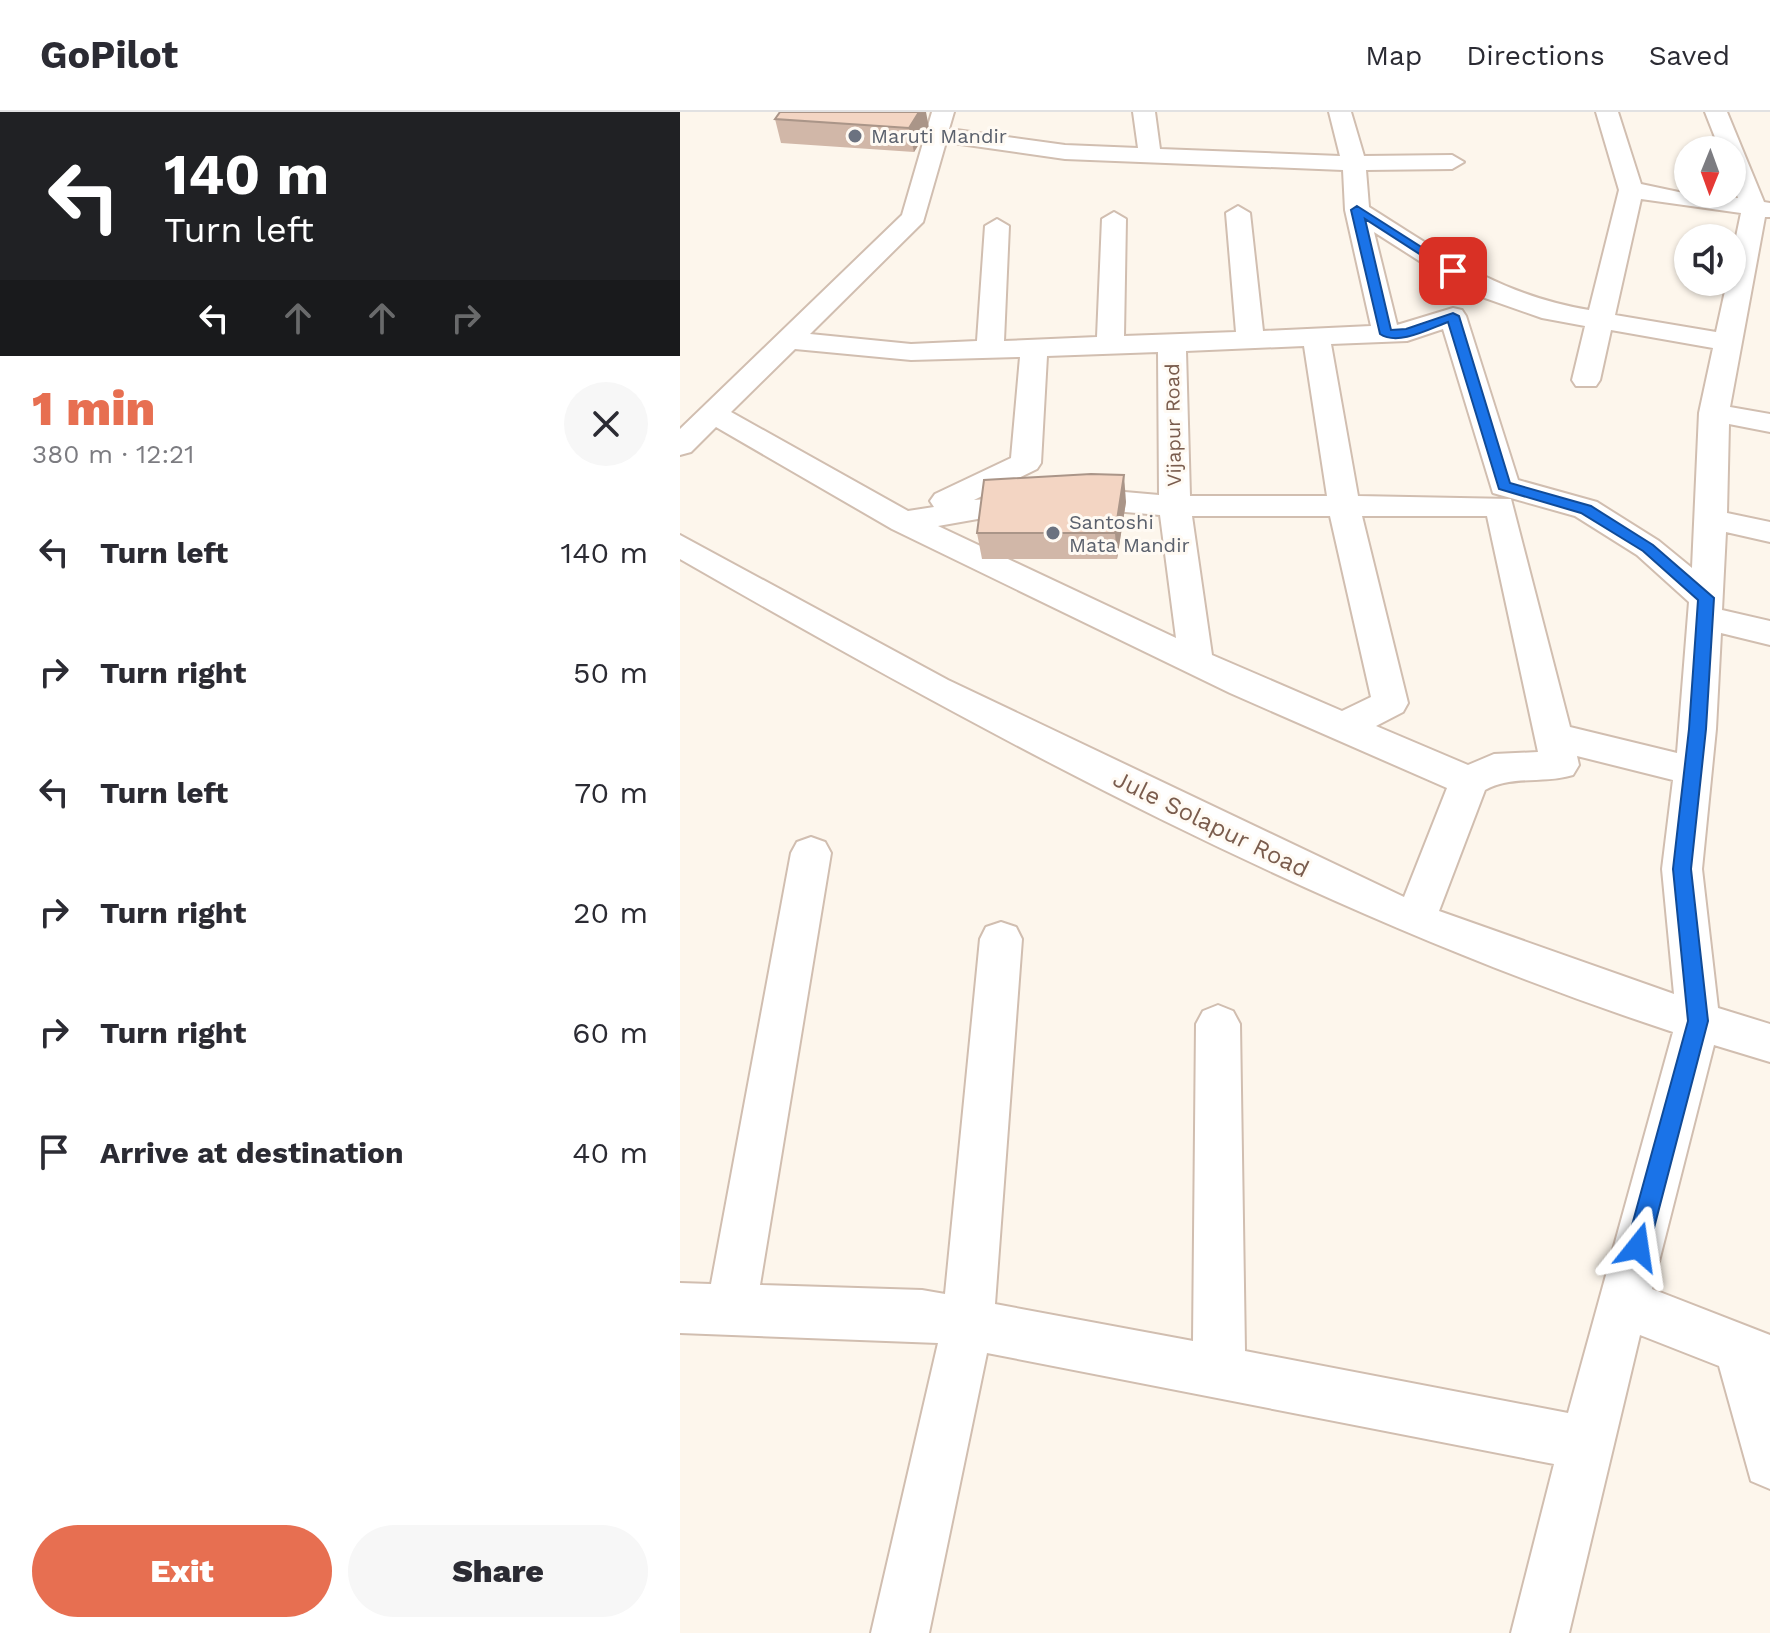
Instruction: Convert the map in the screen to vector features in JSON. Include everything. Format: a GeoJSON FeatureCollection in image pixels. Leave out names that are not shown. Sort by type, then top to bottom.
{"type":"FeatureCollection","features":[{"type":"Feature","properties":{"kind":"street"},"geometry":{"type":"LineString","coordinates":[[1144,112],[1150,156]]}},
{"type":"Feature","properties":{"kind":"street"},"geometry":{"type":"LineString","coordinates":[[1340,112],[1354,163],[1357,210],[1386,334]]}},
{"type":"Feature","properties":{"kind":"street"},"geometry":{"type":"LineString","coordinates":[[1586,380],[1631,190],[1607,112]]}},
{"type":"Feature","properties":{"kind":"street"},"geometry":{"type":"LineString","coordinates":[[1716,112],[1726,136]]}},
{"type":"Feature","properties":{"kind":"street"},"geometry":{"type":"LineString","coordinates":[[680,446],[914,217],[940,123],[1065,152],[1354,163],[1452,162]]}},
{"type":"Feature","properties":{"kind":"street"},"geometry":{"type":"LineString","coordinates":[[1540,1633],[1622,1303],[1698,1021],[1682,869],[1706,608],[1714,413],[1727,342],[1762,209],[1746,178]]}},
{"type":"Feature","properties":{"kind":"street"},"geometry":{"type":"LineString","coordinates":[[1631,190],[1762,209]]}},
{"type":"Feature","properties":{"kind":"street"},"geometry":{"type":"LineString","coordinates":[[1357,210],[1477,286],[1551,312],[1727,342]]}},
{"type":"Feature","properties":{"kind":"street"},"geometry":{"type":"LineString","coordinates":[[1238,213],[1250,339]]}},
{"type":"Feature","properties":{"kind":"street"},"geometry":{"type":"LineString","coordinates":[[1110,345],[1114,219]]}},
{"type":"Feature","properties":{"kind":"street"},"geometry":{"type":"LineString","coordinates":[[990,349],[997,226]]}},
{"type":"Feature","properties":{"kind":"street"},"geometry":{"type":"LineString","coordinates":[[788,340],[911,352],[1034,348],[1407,333],[1453,316],[1504,486],[1586,509],[1648,548],[1706,608],[1770,633]]}},
{"type":"Feature","properties":{"kind":"street"},"geometry":{"type":"LineString","coordinates":[[1316,337],[1344,508],[1390,703],[1342,727]]}},
{"type":"Feature","properties":{"kind":"street","name":"Vijapur Road"},"geometry":{"type":"LineString","coordinates":[[1172,343],[1175,506],[1196,662]]}},
{"type":"Feature","properties":{"kind":"street"},"geometry":{"type":"LineString","coordinates":[[903,522],[1026,463],[1034,348]]}},
{"type":"Feature","properties":{"kind":"street"},"geometry":{"type":"LineString","coordinates":[[712,413],[903,522],[1196,662],[1469,781]]}},
{"type":"Feature","properties":{"kind":"street"},"geometry":{"type":"LineString","coordinates":[[1714,413],[1770,423]]}},
{"type":"Feature","properties":{"kind":"street"},"geometry":{"type":"LineString","coordinates":[[903,522],[1033,502],[1102,500],[1175,506],[1500,506],[1560,765],[1494,768],[1469,781],[1415,920]]}},
{"type":"Feature","properties":{"kind":"street"},"geometry":{"type":"LineString","coordinates":[[1711,519],[1770,532]]}},
{"type":"Feature","properties":{"kind":"street","name":"Jule Solapur Road"},"geometry":{"type":"LineString","coordinates":[[680,545],[935,689],[1356,895],[1415,920],[1698,1021],[1770,1043]]}},
{"type":"Feature","properties":{"kind":"street"},"geometry":{"type":"LineString","coordinates":[[1553,737],[1693,771]]}},
{"type":"Feature","properties":{"kind":"street"},"geometry":{"type":"LineString","coordinates":[[731,1310],[811,853]]}},
{"type":"Feature","properties":{"kind":"street"},"geometry":{"type":"LineString","coordinates":[[900,1633],[968,1323],[1001,939]]}},
{"type":"Feature","properties":{"kind":"street"},"geometry":{"type":"LineString","coordinates":[[1218,1024],[1219,1372]]}},
{"type":"Feature","properties":{"kind":"street"},"geometry":{"type":"LineString","coordinates":[[1622,1303],[1755,1355],[1770,1462]]}},
{"type":"Feature","properties":{"kind":"street"},"geometry":{"type":"LineString","coordinates":[[680,1308],[922,1315],[1586,1443]]}},
{"type":"Feature","properties":{"kind":"building"},"geometry":{"type":"Polygon","coordinates":[[[780,112],[919,112],[909,128],[775,119],[780,112]]]}},
{"type":"Feature","properties":{"kind":"building"},"geometry":{"type":"Polygon","coordinates":[[[1124,475],[1115,533],[977,533],[984,480],[1124,475]]]}},
{"type":"Feature","properties":{"kind":"place","name":"Maruti Mandir"},"geometry":{"type":"Point","coordinates":[855,136]}},
{"type":"Feature","properties":{"kind":"place","name":"Santoshi Mata Mandir"},"geometry":{"type":"Point","coordinates":[1053,533]}},
{"type":"Feature","properties":{"kind":"route"},"geometry":{"type":"LineString","coordinates":[[1453,271],[1357,210],[1386,334],[1407,333],[1453,316],[1504,486],[1586,509],[1648,548],[1706,598],[1698,729],[1682,869],[1698,1021],[1638,1247]]}}]}
